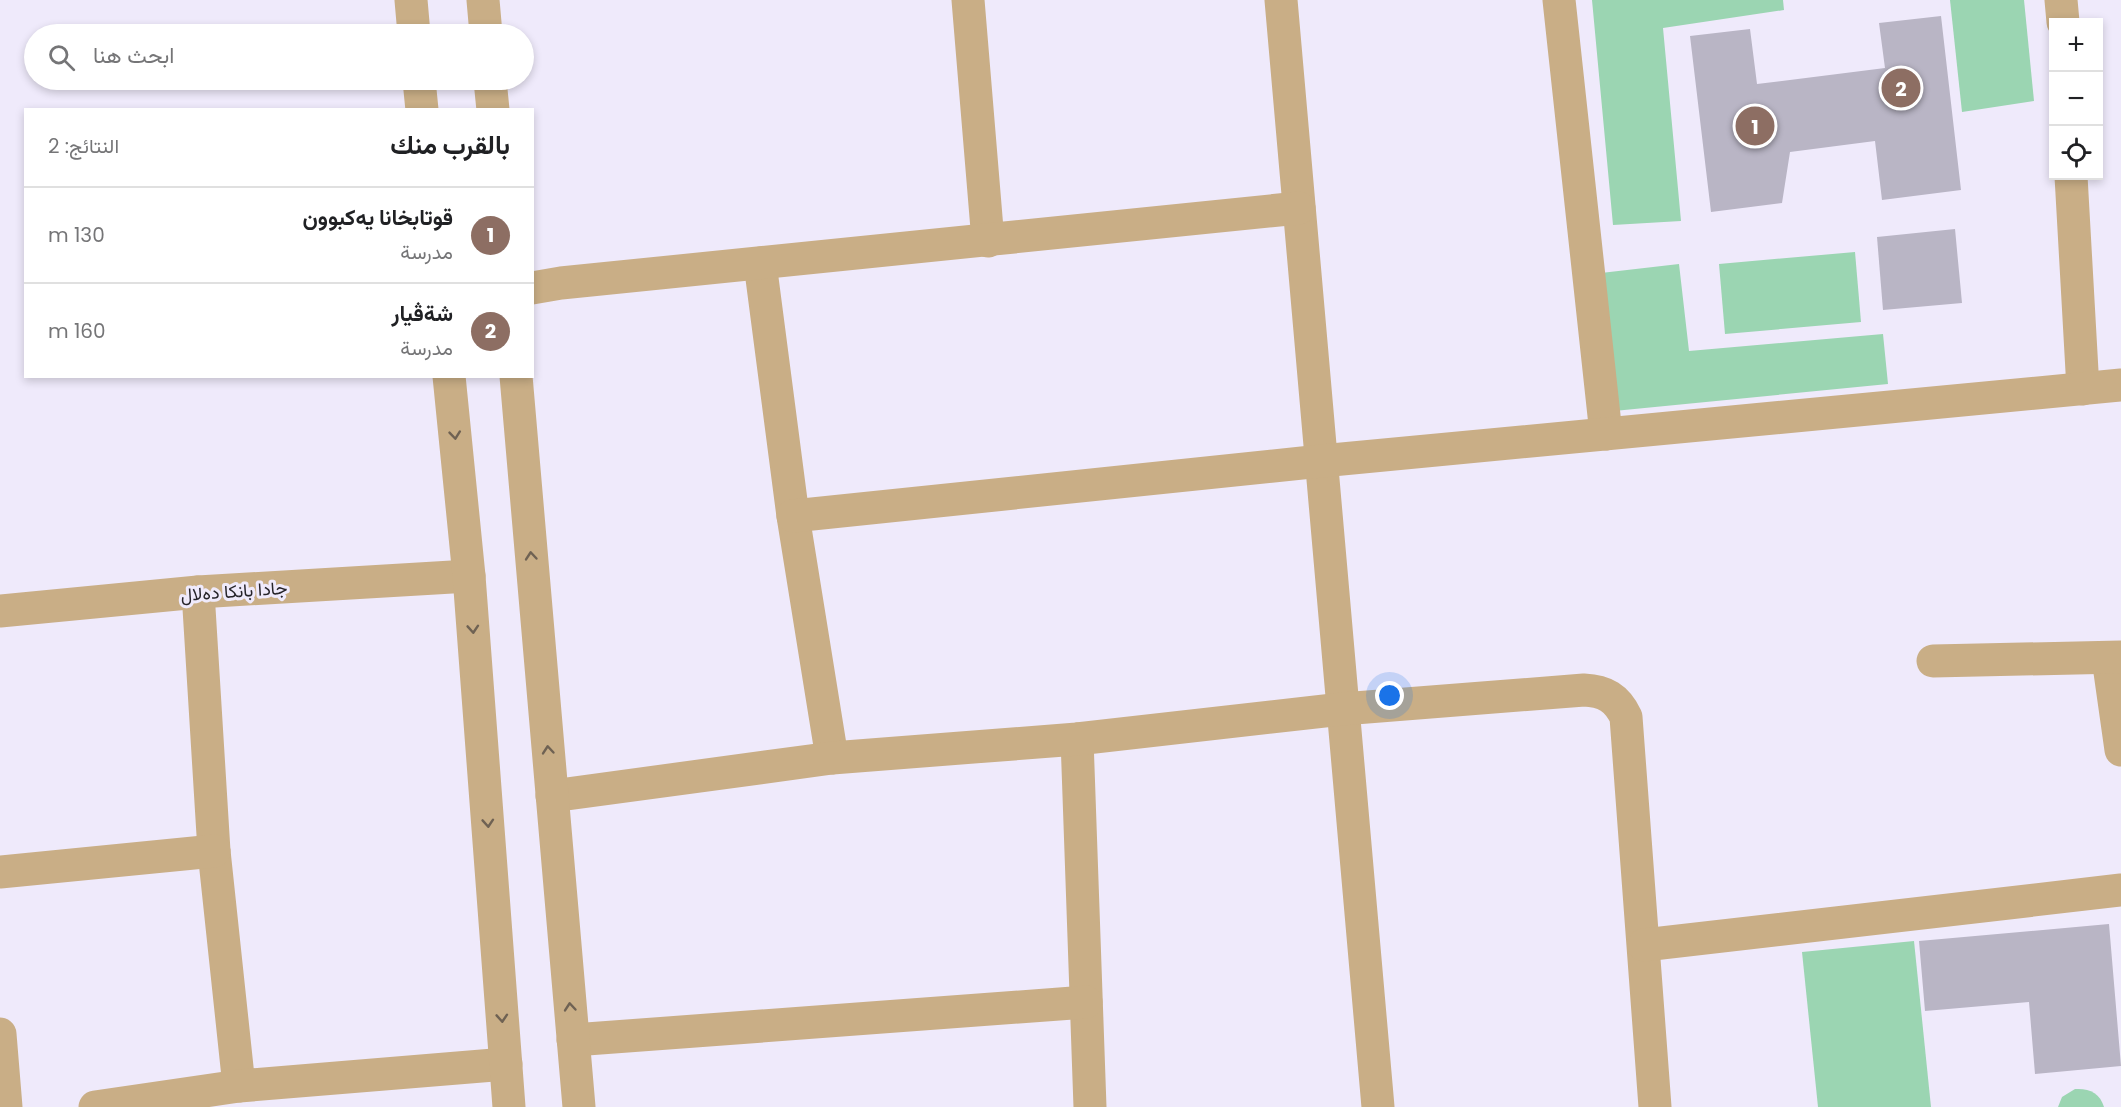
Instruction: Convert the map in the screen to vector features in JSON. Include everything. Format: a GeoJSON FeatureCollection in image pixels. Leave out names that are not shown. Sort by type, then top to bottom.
{"type":"FeatureCollection","features":[{"type":"Feature","properties":{"kind":"street"},"geometry":{"type":"LineString","coordinates":[[411,0],[413,24]]}},
{"type":"Feature","properties":{"kind":"street"},"geometry":{"type":"LineString","coordinates":[[483,0],[485,24]]}},
{"type":"Feature","properties":{"kind":"street"},"geometry":{"type":"LineString","coordinates":[[968,0],[988,241]]}},
{"type":"Feature","properties":{"kind":"street"},"geometry":{"type":"LineString","coordinates":[[1281,0],[1378,1107]]}},
{"type":"Feature","properties":{"kind":"street"},"geometry":{"type":"LineString","coordinates":[[1559,0],[1606,434]]}},
{"type":"Feature","properties":{"kind":"street"},"geometry":{"type":"LineString","coordinates":[[2061,0],[2062,18]]}},
{"type":"Feature","properties":{"kind":"street"},"geometry":{"type":"LineString","coordinates":[[420,90],[422,108]]}},
{"type":"Feature","properties":{"kind":"street"},"geometry":{"type":"LineString","coordinates":[[491,90],[493,108]]}},
{"type":"Feature","properties":{"kind":"street"},"geometry":{"type":"LineString","coordinates":[[2071,180],[2083,389]]}},
{"type":"Feature","properties":{"kind":"street"},"geometry":{"type":"LineString","coordinates":[[534,288],[561,283],[1299,208]]}},
{"type":"Feature","properties":{"kind":"street"},"geometry":{"type":"LineString","coordinates":[[760,263],[793,516],[832,759]]}},
{"type":"Feature","properties":{"kind":"street"},"geometry":{"type":"LineString","coordinates":[[449,378],[469,576],[509,1107]]}},
{"type":"Feature","properties":{"kind":"street"},"geometry":{"type":"LineString","coordinates":[[516,378],[579,1107]]}},
{"type":"Feature","properties":{"kind":"street"},"geometry":{"type":"LineString","coordinates":[[793,516],[1321,461],[2121,385]]}},
{"type":"Feature","properties":{"kind":"street","name":"جادا بانكا ده‌لال"},"geometry":{"type":"LineString","coordinates":[[0,611],[198,592],[469,576]]}},
{"type":"Feature","properties":{"kind":"street"},"geometry":{"type":"LineString","coordinates":[[198,592],[214,850],[239,1086]]}},
{"type":"Feature","properties":{"kind":"street"},"geometry":{"type":"LineString","coordinates":[[1933,662],[2115,657],[2121,750]]}},
{"type":"Feature","properties":{"kind":"street"},"geometry":{"type":"LineString","coordinates":[[552,796],[832,759],[1077,740],[1342,709],[1598,690],[1610,696],[1620,705],[1626,717],[1655,1107]]}},
{"type":"Feature","properties":{"kind":"street"},"geometry":{"type":"LineString","coordinates":[[1077,740],[1090,1107]]}},
{"type":"Feature","properties":{"kind":"street"},"geometry":{"type":"LineString","coordinates":[[0,872],[214,850]]}},
{"type":"Feature","properties":{"kind":"street"},"geometry":{"type":"LineString","coordinates":[[1644,945],[2121,890]]}},
{"type":"Feature","properties":{"kind":"street"},"geometry":{"type":"LineString","coordinates":[[573,1040],[1086,1002]]}},
{"type":"Feature","properties":{"kind":"street"},"geometry":{"type":"LineString","coordinates":[[0,1034],[6,1107]]}},
{"type":"Feature","properties":{"kind":"street"},"geometry":{"type":"LineString","coordinates":[[95,1107],[239,1086],[506,1064]]}},
{"type":"Feature","properties":{"kind":"green space"},"geometry":{"type":"Polygon","coordinates":[[[1592,0],[1783,0],[1784,10],[1663,28],[1681,221],[1613,225],[1592,0]]]}},
{"type":"Feature","properties":{"kind":"green space"},"geometry":{"type":"Polygon","coordinates":[[[1950,0],[2024,0],[2034,101],[1962,112],[1950,0]]]}},
{"type":"Feature","properties":{"kind":"green space"},"geometry":{"type":"Polygon","coordinates":[[[1855,252],[1861,322],[1725,334],[1719,264],[1855,252]]]}},
{"type":"Feature","properties":{"kind":"green space"},"geometry":{"type":"Polygon","coordinates":[[[1679,264],[1689,351],[1883,334],[1888,384],[1614,411],[1601,273],[1679,264]]]}},
{"type":"Feature","properties":{"kind":"green space"},"geometry":{"type":"Polygon","coordinates":[[[1914,941],[1931,1107],[1818,1107],[1802,952],[1914,941]]]}},
{"type":"Feature","properties":{"kind":"green space"},"geometry":{"type":"Polygon","coordinates":[[[2075,1089],[2093,1092],[2100,1098],[2104,1107],[2058,1107],[2062,1097],[2075,1089]]]}},
{"type":"Feature","properties":{"kind":"building"},"geometry":{"type":"Polygon","coordinates":[[[1941,16],[1961,190],[1882,200],[1875,141],[1790,152],[1782,203],[1711,212],[1690,36],[1750,29],[1757,84],[1885,68],[1879,23],[1941,16]]]}},
{"type":"Feature","properties":{"kind":"building"},"geometry":{"type":"Polygon","coordinates":[[[1955,229],[1962,303],[1883,310],[1877,237],[1955,229]]]}},
{"type":"Feature","properties":{"kind":"building"},"geometry":{"type":"Polygon","coordinates":[[[2109,924],[2121,1066],[2035,1074],[2029,1002],[1925,1011],[1919,941],[2109,924]]]}},
{"type":"Feature","properties":{"kind":"place","name":"شةڤيار"},"geometry":{"type":"Point","coordinates":[1901,88]}},
{"type":"Feature","properties":{"kind":"place","name":"قوتابخانا یەکبوون"},"geometry":{"type":"Point","coordinates":[1755,126]}}]}
